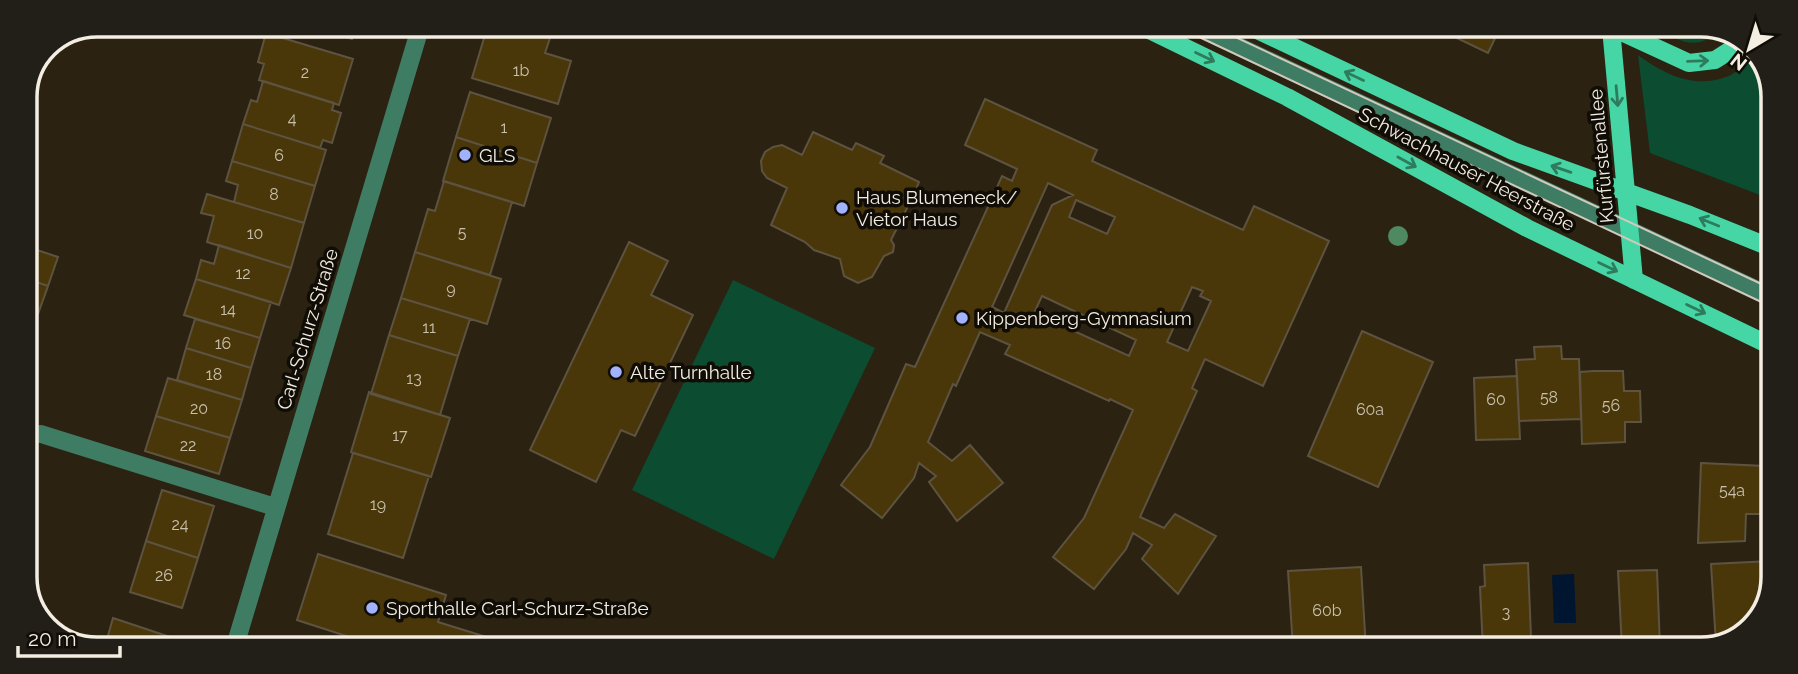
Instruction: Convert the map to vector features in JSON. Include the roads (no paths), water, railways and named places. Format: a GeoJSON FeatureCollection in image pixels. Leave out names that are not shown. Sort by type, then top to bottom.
{"type":"FeatureCollection","features":[{"type":"Feature","properties":{"kind":"main road","name":"Schwachhauser Heerstraße"},"geometry":{"type":"LineString","coordinates":[[1164,37],[1287,97],[1527,228],[1761,340]]}},
{"type":"Feature","properties":{"kind":"main road","name":"Schwachhauser Heerstraße"},"geometry":{"type":"LineString","coordinates":[[1272,37],[1513,151],[1761,244]]}},
{"type":"Feature","properties":{"kind":"main road","name":"Kurfürstenallee"},"geometry":{"type":"LineString","coordinates":[[1613,37],[1634,280]]}},
{"type":"Feature","properties":{"kind":"main road"},"geometry":{"type":"LineString","coordinates":[[1631,37],[1689,64],[1715,60],[1735,47]]}},
{"type":"Feature","properties":{"kind":"street","name":"Carl-Schurz-Straße"},"geometry":{"type":"LineString","coordinates":[[238,637],[417,37]]}},
{"type":"Feature","properties":{"kind":"street"},"geometry":{"type":"LineString","coordinates":[[1217,37],[1761,292]]}},
{"type":"Feature","properties":{"kind":"street"},"geometry":{"type":"LineString","coordinates":[[41,434],[275,507]]}},
{"type":"Feature","properties":{"kind":"water"},"geometry":{"type":"Polygon","coordinates":[[[1574,574],[1576,623],[1554,623],[1552,575],[1574,574]]]}},
{"type":"Feature","properties":{"kind":"tram line"},"geometry":{"type":"LineString","coordinates":[[1199,37],[1761,302]]}},
{"type":"Feature","properties":{"kind":"tram line"},"geometry":{"type":"LineString","coordinates":[[1235,37],[1761,284]]}},
{"type":"Feature","properties":{"kind":"place","name":"GLS"},"geometry":{"type":"Point","coordinates":[465,155]}},
{"type":"Feature","properties":{"kind":"place","name":"Haus Blumeneck/ Vietor Haus"},"geometry":{"type":"Point","coordinates":[842,208]}},
{"type":"Feature","properties":{"kind":"place","name":"Kippenberg-Gymnasium"},"geometry":{"type":"Point","coordinates":[962,318]}},
{"type":"Feature","properties":{"kind":"place","name":"Alte Turnhalle"},"geometry":{"type":"Point","coordinates":[616,372]}},
{"type":"Feature","properties":{"kind":"place","name":"Sporthalle Carl-Schurz-Straße"},"geometry":{"type":"Point","coordinates":[372,608]}}]}
